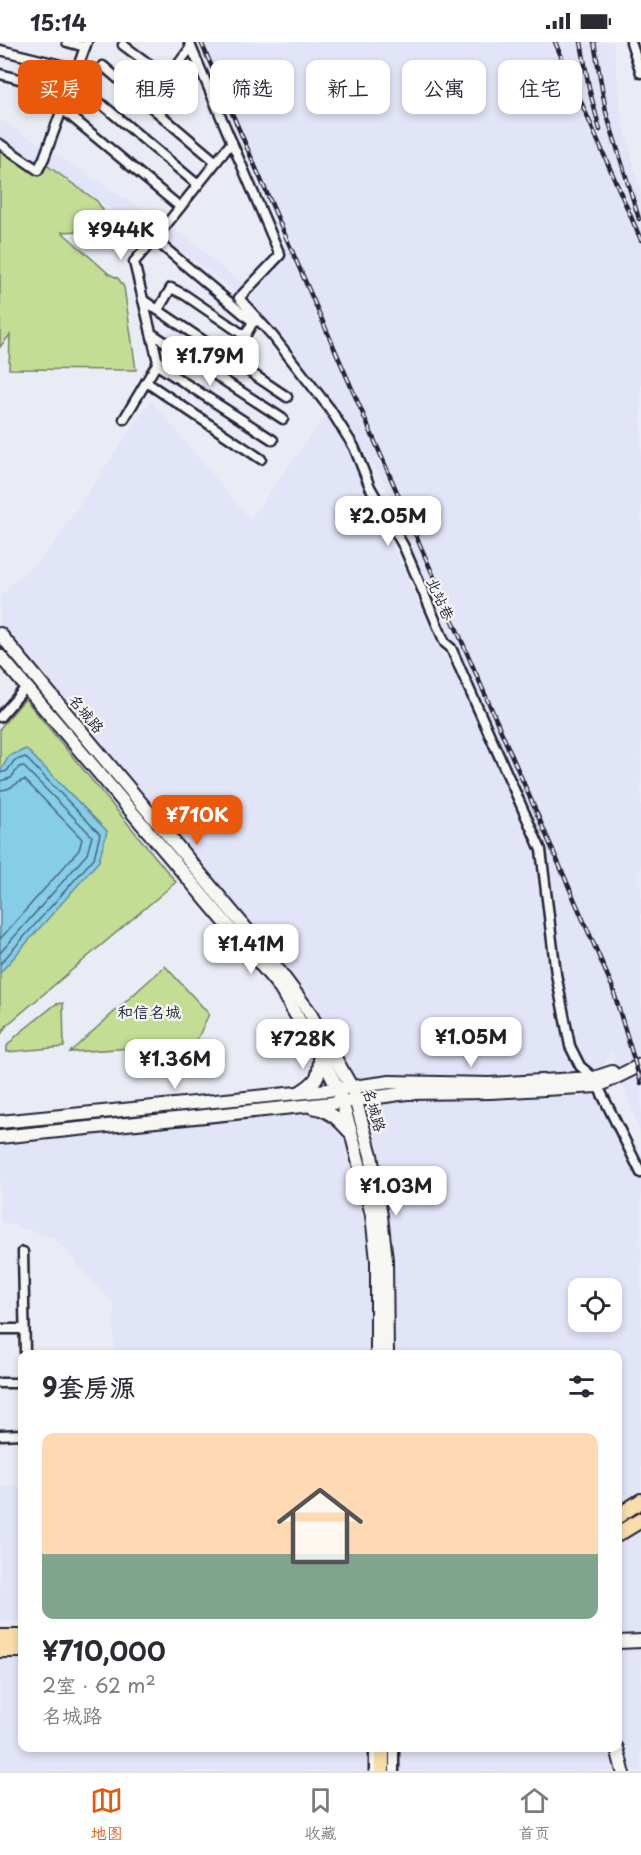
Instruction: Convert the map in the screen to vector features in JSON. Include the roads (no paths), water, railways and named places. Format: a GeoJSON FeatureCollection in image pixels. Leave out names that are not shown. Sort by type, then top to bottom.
{"type":"FeatureCollection","features":[{"type":"Feature","properties":{"kind":"highway"},"geometry":{"type":"LineString","coordinates":[[622,1513],[641,1501]]}},
{"type":"Feature","properties":{"kind":"highway"},"geometry":{"type":"LineString","coordinates":[[622,1532],[641,1520]]}},
{"type":"Feature","properties":{"kind":"highway"},"geometry":{"type":"LineString","coordinates":[[0,1637],[18,1637]]}},
{"type":"Feature","properties":{"kind":"highway"},"geometry":{"type":"LineString","coordinates":[[0,1650],[18,1650]]}},
{"type":"Feature","properties":{"kind":"highway"},"geometry":{"type":"LineString","coordinates":[[382,1752],[382,1771]]}},
{"type":"Feature","properties":{"kind":"main road","name":"名城路"},"geometry":{"type":"LineString","coordinates":[[0,634],[259,944],[308,1010],[352,1088],[372,1163],[386,1260],[387,1350]]}},
{"type":"Feature","properties":{"kind":"main road","name":"名城路"},"geometry":{"type":"LineString","coordinates":[[0,656],[278,985],[320,1054],[338,1089],[372,1215],[376,1260],[377,1350]]}},
{"type":"Feature","properties":{"kind":"main road"},"geometry":{"type":"LineString","coordinates":[[298,1093],[314,1084],[320,1068],[320,1054]]}},
{"type":"Feature","properties":{"kind":"main road"},"geometry":{"type":"LineString","coordinates":[[0,1122],[352,1088],[390,1082],[489,1084],[596,1082],[641,1060]]}},
{"type":"Feature","properties":{"kind":"main road"},"geometry":{"type":"LineString","coordinates":[[0,1137],[342,1102],[407,1093],[490,1092],[596,1082],[641,1065]]}},
{"type":"Feature","properties":{"kind":"main road"},"geometry":{"type":"LineString","coordinates":[[342,1070],[352,1076],[364,1078],[483,1079],[489,1084]]}},
{"type":"Feature","properties":{"kind":"main road"},"geometry":{"type":"LineString","coordinates":[[364,1127],[363,1114],[379,1097]]}},
{"type":"Feature","properties":{"kind":"main road"},"geometry":{"type":"LineString","coordinates":[[302,1106],[320,1108],[336,1117],[352,1135]]}},
{"type":"Feature","properties":{"kind":"main road"},"geometry":{"type":"LineString","coordinates":[[622,1641],[641,1636]]}},
{"type":"Feature","properties":{"kind":"main road"},"geometry":{"type":"LineString","coordinates":[[622,1642],[641,1641]]}},
{"type":"Feature","properties":{"kind":"main road"},"geometry":{"type":"LineString","coordinates":[[610,1752],[615,1771]]}},
{"type":"Feature","properties":{"kind":"main road"},"geometry":{"type":"LineString","coordinates":[[618,1752],[623,1771]]}},
{"type":"Feature","properties":{"kind":"street"},"geometry":{"type":"LineString","coordinates":[[67,42],[86,44],[80,60]]}},
{"type":"Feature","properties":{"kind":"street"},"geometry":{"type":"LineString","coordinates":[[631,42],[641,73]]}},
{"type":"Feature","properties":{"kind":"street"},"geometry":{"type":"LineString","coordinates":[[123,45],[168,78],[190,44]]}},
{"type":"Feature","properties":{"kind":"street","name":"北站巷"},"geometry":{"type":"LineString","coordinates":[[190,44],[279,255],[239,298],[256,322],[330,409],[354,447],[370,487],[404,548],[445,643],[451,648],[541,850],[565,1026],[570,1046],[580,1066],[596,1082],[641,1173]]}},
{"type":"Feature","properties":{"kind":"street"},"geometry":{"type":"LineString","coordinates":[[0,50],[40,60]]}},
{"type":"Feature","properties":{"kind":"street"},"geometry":{"type":"LineString","coordinates":[[104,66],[216,162]]}},
{"type":"Feature","properties":{"kind":"street"},"geometry":{"type":"LineString","coordinates":[[0,74],[18,79]]}},
{"type":"Feature","properties":{"kind":"street"},"geometry":{"type":"LineString","coordinates":[[102,104],[198,184]]}},
{"type":"Feature","properties":{"kind":"street"},"geometry":{"type":"LineString","coordinates":[[0,144],[38,170],[60,114]]}},
{"type":"Feature","properties":{"kind":"street"},"geometry":{"type":"LineString","coordinates":[[68,114],[180,207]]}},
{"type":"Feature","properties":{"kind":"street"},"geometry":{"type":"LineString","coordinates":[[124,419],[158,362],[134,262],[232,142]]}},
{"type":"Feature","properties":{"kind":"street"},"geometry":{"type":"LineString","coordinates":[[154,239],[256,322],[245,336],[171,288],[158,310]]}},
{"type":"Feature","properties":{"kind":"street"},"geometry":{"type":"LineString","coordinates":[[143,300],[287,397]]}},
{"type":"Feature","properties":{"kind":"street"},"geometry":{"type":"LineString","coordinates":[[151,333],[283,419]]}},
{"type":"Feature","properties":{"kind":"street"},"geometry":{"type":"LineString","coordinates":[[156,364],[273,440]]}},
{"type":"Feature","properties":{"kind":"street"},"geometry":{"type":"LineString","coordinates":[[146,382],[261,459]]}},
{"type":"Feature","properties":{"kind":"street"},"geometry":{"type":"LineString","coordinates":[[0,717],[26,687]]}},
{"type":"Feature","properties":{"kind":"street"},"geometry":{"type":"LineString","coordinates":[[23,1252],[25,1350]]}},
{"type":"Feature","properties":{"kind":"street"},"geometry":{"type":"LineString","coordinates":[[0,1329],[24,1329]]}},
{"type":"Feature","properties":{"kind":"street"},"geometry":{"type":"LineString","coordinates":[[0,1383],[18,1383]]}},
{"type":"Feature","properties":{"kind":"street"},"geometry":{"type":"LineString","coordinates":[[0,1435],[18,1434]]}},
{"type":"Feature","properties":{"kind":"street"},"geometry":{"type":"LineString","coordinates":[[374,1752],[374,1771]]}},
{"type":"Feature","properties":{"kind":"street"},"geometry":{"type":"LineString","coordinates":[[394,1752],[394,1771]]}},
{"type":"Feature","properties":{"kind":"water"},"geometry":{"type":"Polygon","coordinates":[[[26,749],[107,831],[99,861],[0,973],[0,772],[9,756],[26,749]]]}},
{"type":"Feature","properties":{"kind":"railway"},"geometry":{"type":"LineString","coordinates":[[201,42],[612,986],[641,1083]]}},
{"type":"Feature","properties":{"kind":"railway"},"geometry":{"type":"LineString","coordinates":[[555,42],[641,240]]}},
{"type":"Feature","properties":{"kind":"railway"},"geometry":{"type":"LineString","coordinates":[[581,42],[589,88],[600,130]]}},
{"type":"Feature","properties":{"kind":"railway"},"geometry":{"type":"LineString","coordinates":[[594,42],[606,112],[639,219]]}},
{"type":"Feature","properties":{"kind":"district","name":"和信名城"},"geometry":{"type":"Point","coordinates":[149,1012]}}]}
